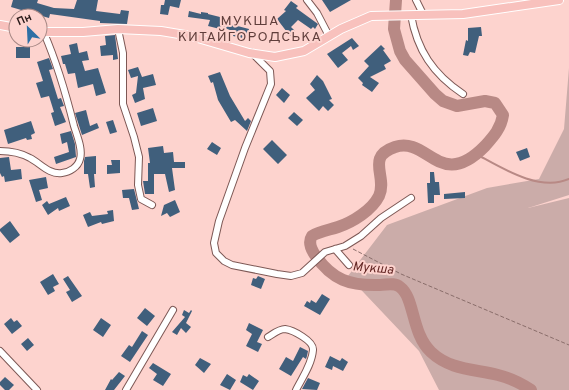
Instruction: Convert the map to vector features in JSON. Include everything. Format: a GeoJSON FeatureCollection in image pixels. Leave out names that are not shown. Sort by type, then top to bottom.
{"type":"FeatureCollection","features":[{"type":"Feature","properties":{"kind":"main road"},"geometry":{"type":"LineString","coordinates":[[48,33],[118,29],[161,31],[191,36],[252,53],[275,57],[304,52],[341,29],[371,16],[463,14],[559,0]]}},
{"type":"Feature","properties":{"kind":"street"},"geometry":{"type":"LineString","coordinates":[[307,0],[318,13],[329,36]]}},
{"type":"Feature","properties":{"kind":"street"},"geometry":{"type":"LineString","coordinates":[[416,0],[423,14]]}},
{"type":"Feature","properties":{"kind":"street"},"geometry":{"type":"LineString","coordinates":[[409,15],[419,46],[429,63],[452,87],[463,94]]}},
{"type":"Feature","properties":{"kind":"street"},"geometry":{"type":"LineString","coordinates":[[118,29],[124,60],[123,104],[134,136],[139,157],[138,185],[141,199],[152,205]]}},
{"type":"Feature","properties":{"kind":"street"},"geometry":{"type":"LineString","coordinates":[[0,151],[12,152],[29,157],[47,170],[56,173],[70,170],[77,166],[80,159],[79,142],[63,84],[48,48]]}},
{"type":"Feature","properties":{"kind":"street"},"geometry":{"type":"LineString","coordinates":[[252,53],[270,71],[271,84],[228,191],[214,243],[216,253],[224,261],[232,265],[291,276],[302,273],[325,252],[345,246],[412,198]]}},
{"type":"Feature","properties":{"kind":"street"},"geometry":{"type":"LineString","coordinates":[[335,249],[349,266]]}},
{"type":"Feature","properties":{"kind":"street"},"geometry":{"type":"LineString","coordinates":[[126,390],[173,310]]}},
{"type":"Feature","properties":{"kind":"street"},"geometry":{"type":"LineString","coordinates":[[268,337],[278,331],[286,330],[308,340],[312,345],[313,351],[310,362],[296,390]]}},
{"type":"Feature","properties":{"kind":"street"},"geometry":{"type":"LineString","coordinates":[[0,351],[37,390]]}},
{"type":"Feature","properties":{"kind":"path"},"geometry":{"type":"LineString","coordinates":[[345,246],[401,274],[569,345]]}},
{"type":"Feature","properties":{"kind":"shaded area"},"geometry":{"type":"Polygon","coordinates":[[[569,68],[569,195],[528,208],[569,198],[569,390],[439,390],[419,351],[348,276],[387,225],[487,188],[539,179],[564,129],[569,68]]]}},
{"type":"Feature","properties":{"kind":"building"},"geometry":{"type":"Polygon","coordinates":[[[13,0],[38,0],[37,3],[54,8],[74,9],[77,0],[98,0],[96,11],[120,14],[121,10],[129,11],[127,24],[100,23],[100,21],[50,14],[49,18],[48,8],[11,7],[13,0]]]}},
{"type":"Feature","properties":{"kind":"building"},"geometry":{"type":"Polygon","coordinates":[[[165,0],[181,0],[179,8],[170,6],[168,15],[160,14],[161,5],[164,5],[165,0]]]}},
{"type":"Feature","properties":{"kind":"building"},"geometry":{"type":"Polygon","coordinates":[[[322,0],[351,0],[330,12],[322,0]]]}},
{"type":"Feature","properties":{"kind":"building"},"geometry":{"type":"Polygon","coordinates":[[[291,1],[298,6],[296,8],[318,24],[315,29],[313,27],[311,29],[298,20],[291,27],[295,31],[290,36],[277,19],[286,11],[284,10],[291,1]]]}},
{"type":"Feature","properties":{"kind":"building"},"geometry":{"type":"Polygon","coordinates":[[[189,11],[201,14],[201,12],[208,13],[232,20],[230,24],[249,29],[247,39],[233,36],[234,32],[221,26],[220,29],[208,26],[210,20],[188,17],[189,11]]]}},
{"type":"Feature","properties":{"kind":"building"},"geometry":{"type":"Polygon","coordinates":[[[481,27],[482,36],[479,36],[475,53],[470,52],[468,56],[463,55],[466,40],[468,41],[468,28],[481,27]]]}},
{"type":"Feature","properties":{"kind":"building"},"geometry":{"type":"Polygon","coordinates":[[[115,35],[118,59],[113,60],[113,55],[101,56],[100,46],[106,45],[105,36],[115,35]]]}},
{"type":"Feature","properties":{"kind":"building"},"geometry":{"type":"Polygon","coordinates":[[[352,38],[359,46],[353,50],[351,46],[342,53],[348,60],[338,68],[327,54],[352,38]]]}},
{"type":"Feature","properties":{"kind":"building"},"geometry":{"type":"Polygon","coordinates":[[[77,43],[79,53],[87,51],[89,60],[82,61],[85,71],[98,68],[106,93],[96,96],[93,84],[78,88],[75,73],[68,74],[61,56],[71,54],[69,45],[77,43]]]}},
{"type":"Feature","properties":{"kind":"building"},"geometry":{"type":"Polygon","coordinates":[[[381,45],[385,49],[383,50],[391,61],[384,65],[386,69],[370,77],[379,83],[372,92],[362,85],[363,83],[358,78],[369,66],[364,61],[381,45]]]}},
{"type":"Feature","properties":{"kind":"building"},"geometry":{"type":"Polygon","coordinates":[[[16,48],[30,48],[30,58],[16,58],[16,48]]]}},
{"type":"Feature","properties":{"kind":"building"},"geometry":{"type":"Polygon","coordinates":[[[49,58],[53,69],[49,70],[58,99],[61,98],[64,106],[60,107],[66,122],[55,126],[51,113],[54,112],[49,96],[41,98],[36,83],[43,81],[37,62],[49,58]]]}},
{"type":"Feature","properties":{"kind":"building"},"geometry":{"type":"Polygon","coordinates":[[[138,67],[142,77],[153,74],[156,85],[143,88],[145,99],[135,103],[132,95],[136,93],[138,76],[131,78],[128,70],[138,67]]]}},
{"type":"Feature","properties":{"kind":"building"},"geometry":{"type":"Polygon","coordinates":[[[220,72],[230,96],[245,121],[248,118],[251,121],[247,131],[235,120],[231,122],[218,100],[213,82],[211,83],[208,76],[220,72]]]}},
{"type":"Feature","properties":{"kind":"building"},"geometry":{"type":"Polygon","coordinates":[[[317,75],[323,81],[332,99],[329,100],[334,105],[328,111],[323,106],[319,111],[306,98],[315,90],[310,84],[317,75]]]}},
{"type":"Feature","properties":{"kind":"building"},"geometry":{"type":"Polygon","coordinates":[[[282,88],[290,95],[284,103],[276,95],[282,88]]]}},
{"type":"Feature","properties":{"kind":"building"},"geometry":{"type":"Polygon","coordinates":[[[153,108],[157,121],[141,126],[137,113],[153,108]]]}},
{"type":"Feature","properties":{"kind":"building"},"geometry":{"type":"Polygon","coordinates":[[[86,110],[90,126],[97,123],[99,128],[82,135],[75,113],[86,110]]]}},
{"type":"Feature","properties":{"kind":"building"},"geometry":{"type":"Polygon","coordinates":[[[294,112],[303,120],[297,126],[288,118],[294,112]]]}},
{"type":"Feature","properties":{"kind":"building"},"geometry":{"type":"Polygon","coordinates":[[[113,120],[117,132],[110,134],[106,122],[113,120]]]}},
{"type":"Feature","properties":{"kind":"building"},"geometry":{"type":"Polygon","coordinates":[[[31,121],[35,133],[31,135],[32,139],[27,140],[26,138],[8,144],[4,130],[31,121]]]}},
{"type":"Feature","properties":{"kind":"building"},"geometry":{"type":"Polygon","coordinates":[[[71,131],[75,144],[76,157],[56,164],[54,157],[69,152],[67,142],[62,144],[60,134],[71,131]]]}},
{"type":"Feature","properties":{"kind":"building"},"geometry":{"type":"Polygon","coordinates":[[[272,140],[287,155],[278,164],[263,149],[272,140]]]}},
{"type":"Feature","properties":{"kind":"building"},"geometry":{"type":"Polygon","coordinates":[[[212,142],[221,148],[217,155],[207,149],[212,142]]]}},
{"type":"Feature","properties":{"kind":"building"},"geometry":{"type":"Polygon","coordinates":[[[163,146],[164,153],[173,152],[174,162],[185,162],[185,168],[172,168],[175,190],[169,192],[165,174],[154,174],[154,194],[145,194],[143,181],[148,181],[148,163],[150,163],[148,148],[163,146]]]}},
{"type":"Feature","properties":{"kind":"building"},"geometry":{"type":"Polygon","coordinates":[[[527,148],[530,157],[520,161],[516,152],[527,148]]]}},
{"type":"Feature","properties":{"kind":"building"},"geometry":{"type":"Polygon","coordinates":[[[96,156],[96,174],[94,174],[95,187],[90,188],[88,174],[84,174],[84,161],[85,157],[96,156]]]}},
{"type":"Feature","properties":{"kind":"building"},"geometry":{"type":"Polygon","coordinates":[[[9,157],[11,170],[21,169],[22,179],[5,182],[4,176],[2,177],[0,173],[0,158],[9,157]]]}},
{"type":"Feature","properties":{"kind":"building"},"geometry":{"type":"Polygon","coordinates":[[[111,160],[120,160],[120,173],[107,174],[107,165],[112,165],[111,160]]]}},
{"type":"Feature","properties":{"kind":"building"},"geometry":{"type":"Polygon","coordinates":[[[430,172],[434,172],[435,182],[439,182],[440,195],[434,195],[434,203],[428,203],[427,183],[430,183],[430,172]]]}},
{"type":"Feature","properties":{"kind":"building"},"geometry":{"type":"Polygon","coordinates":[[[46,177],[48,188],[39,190],[42,200],[36,202],[29,180],[46,177]]]}},
{"type":"Feature","properties":{"kind":"building"},"geometry":{"type":"Polygon","coordinates":[[[134,189],[139,209],[132,210],[129,198],[123,198],[122,190],[134,189]]]}},
{"type":"Feature","properties":{"kind":"building"},"geometry":{"type":"Polygon","coordinates":[[[465,192],[465,198],[444,199],[444,194],[465,192]]]}},
{"type":"Feature","properties":{"kind":"building"},"geometry":{"type":"Polygon","coordinates":[[[66,197],[70,206],[59,211],[58,208],[48,215],[42,205],[47,201],[49,204],[66,197]]]}},
{"type":"Feature","properties":{"kind":"building"},"geometry":{"type":"Polygon","coordinates":[[[175,200],[180,212],[170,217],[167,213],[161,216],[164,205],[175,200]]]}},
{"type":"Feature","properties":{"kind":"building"},"geometry":{"type":"Polygon","coordinates":[[[113,210],[114,221],[102,224],[101,222],[88,227],[83,215],[90,212],[92,216],[108,214],[107,211],[113,210]]]}},
{"type":"Feature","properties":{"kind":"building"},"geometry":{"type":"Polygon","coordinates":[[[10,221],[20,235],[10,243],[0,229],[10,221]]]}},
{"type":"Feature","properties":{"kind":"building"},"geometry":{"type":"Polygon","coordinates":[[[53,274],[59,284],[53,287],[55,291],[48,295],[40,282],[53,274]]]}},
{"type":"Feature","properties":{"kind":"building"},"geometry":{"type":"Polygon","coordinates":[[[68,276],[82,296],[72,302],[66,292],[70,290],[63,279],[68,276]]]}},
{"type":"Feature","properties":{"kind":"building"},"geometry":{"type":"Polygon","coordinates":[[[258,276],[265,279],[261,289],[251,285],[253,278],[256,279],[258,276]]]}},
{"type":"Feature","properties":{"kind":"building"},"geometry":{"type":"Polygon","coordinates":[[[322,294],[330,299],[320,315],[304,306],[307,301],[310,303],[311,300],[316,303],[322,294]]]}},
{"type":"Feature","properties":{"kind":"building"},"geometry":{"type":"Polygon","coordinates":[[[145,308],[155,316],[147,326],[137,318],[145,308]]]}},
{"type":"Feature","properties":{"kind":"building"},"geometry":{"type":"Polygon","coordinates":[[[184,310],[189,313],[191,310],[192,311],[186,323],[191,327],[186,333],[181,328],[177,335],[172,332],[185,317],[182,315],[184,310]]]}},
{"type":"Feature","properties":{"kind":"building"},"geometry":{"type":"Polygon","coordinates":[[[11,318],[14,322],[17,320],[22,326],[12,334],[4,324],[11,318]]]}},
{"type":"Feature","properties":{"kind":"building"},"geometry":{"type":"Polygon","coordinates":[[[101,318],[111,325],[103,337],[93,330],[101,318]]]}},
{"type":"Feature","properties":{"kind":"building"},"geometry":{"type":"Polygon","coordinates":[[[249,323],[263,330],[257,342],[262,344],[258,352],[246,346],[252,334],[246,330],[249,323]]]}},
{"type":"Feature","properties":{"kind":"building"},"geometry":{"type":"Polygon","coordinates":[[[142,331],[148,335],[130,362],[121,356],[129,345],[132,347],[142,331]]]}},
{"type":"Feature","properties":{"kind":"building"},"geometry":{"type":"Polygon","coordinates":[[[28,338],[34,345],[27,351],[21,344],[28,338]]]}},
{"type":"Feature","properties":{"kind":"building"},"geometry":{"type":"Polygon","coordinates":[[[300,347],[308,351],[307,356],[306,359],[303,357],[291,376],[279,369],[286,357],[293,361],[300,347]]]}},
{"type":"Feature","properties":{"kind":"building"},"geometry":{"type":"Polygon","coordinates":[[[330,356],[340,361],[342,358],[348,362],[343,371],[333,366],[332,370],[325,367],[330,356]]]}},
{"type":"Feature","properties":{"kind":"building"},"geometry":{"type":"Polygon","coordinates":[[[200,358],[211,364],[204,373],[195,365],[200,358]]]}},
{"type":"Feature","properties":{"kind":"building"},"geometry":{"type":"Polygon","coordinates":[[[153,363],[171,374],[163,386],[153,380],[157,374],[149,368],[153,363]]]}},
{"type":"Feature","properties":{"kind":"building"},"geometry":{"type":"Polygon","coordinates":[[[119,372],[125,376],[114,390],[105,390],[111,379],[112,380],[119,372]]]}},
{"type":"Feature","properties":{"kind":"building"},"geometry":{"type":"Polygon","coordinates":[[[227,374],[236,380],[230,390],[220,385],[227,374]]]}},
{"type":"Feature","properties":{"kind":"building"},"geometry":{"type":"Polygon","coordinates":[[[249,374],[259,381],[253,390],[240,382],[243,375],[247,377],[249,374]]]}},
{"type":"Feature","properties":{"kind":"building"},"geometry":{"type":"Polygon","coordinates":[[[5,377],[14,385],[9,390],[5,390],[0,385],[0,382],[5,377]]]}},
{"type":"Feature","properties":{"kind":"building"},"geometry":{"type":"Polygon","coordinates":[[[308,378],[320,383],[317,390],[302,389],[308,378]]]}},
{"type":"Feature","properties":{"kind":"waterway","name":"Мукша"},"geometry":{"type":"LineString","coordinates":[[396,0],[394,29],[400,51],[405,60],[443,101],[457,106],[485,101],[495,103],[503,115],[501,124],[485,146],[470,159],[457,164],[445,164],[417,149],[406,146],[395,147],[386,151],[381,156],[379,162],[381,189],[376,201],[367,211],[350,222],[312,236],[310,241],[311,248],[321,264],[335,276],[343,280],[351,283],[369,285],[398,285],[405,292],[420,335],[431,352],[438,358],[454,366],[507,378],[531,390]]}},
{"type":"Feature","properties":{"kind":"waterway"},"geometry":{"type":"LineString","coordinates":[[476,154],[521,177],[545,183],[569,179]]}},
{"type":"Feature","properties":{"kind":"district","name":"МУКША КИТАЙГОРОДСЬКА"},"geometry":{"type":"Point","coordinates":[250,30]}}]}
